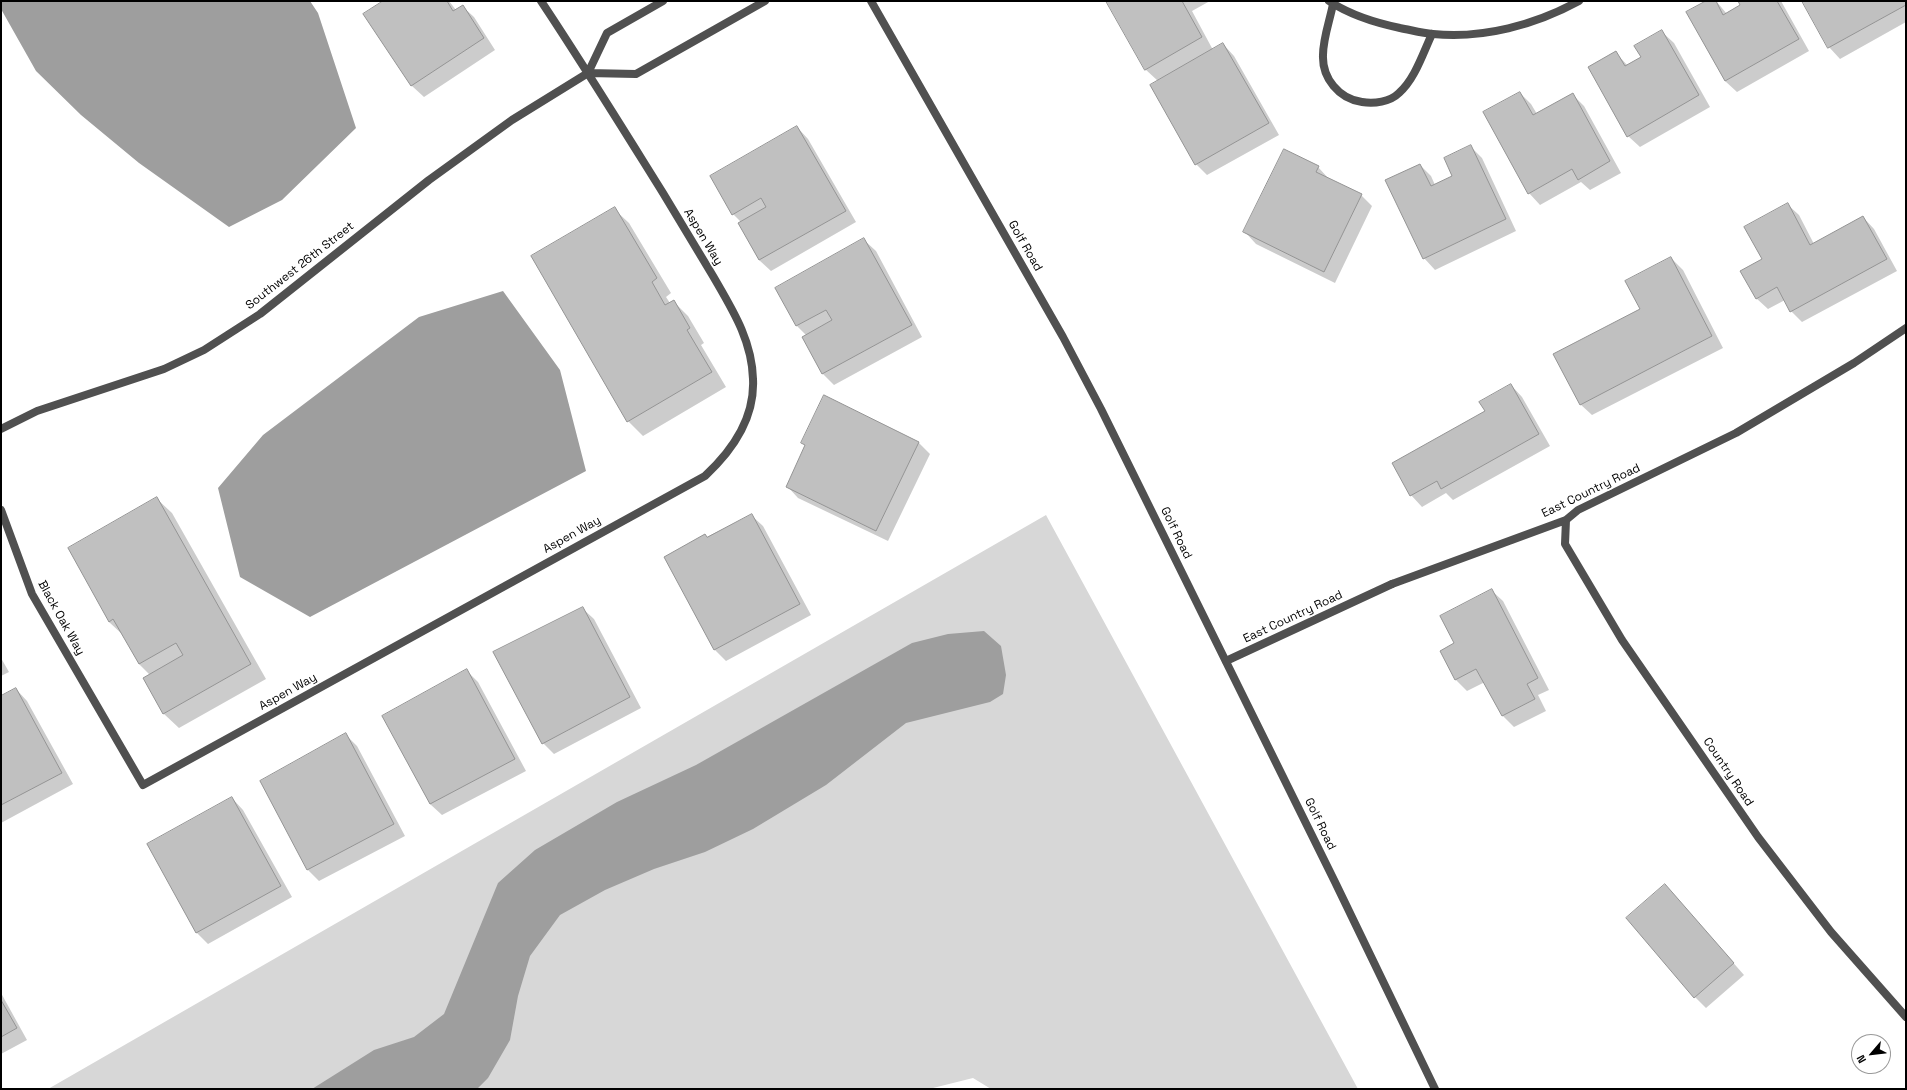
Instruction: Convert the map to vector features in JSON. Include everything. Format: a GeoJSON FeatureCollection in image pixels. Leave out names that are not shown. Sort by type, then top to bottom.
{"type":"FeatureCollection","features":[{"type":"Feature","properties":{"kind":"street"},"geometry":{"type":"LineString","coordinates":[[541,1],[588,73]]}},
{"type":"Feature","properties":{"kind":"street"},"geometry":{"type":"LineString","coordinates":[[588,73],[607,33],[663,1]]}},
{"type":"Feature","properties":{"kind":"street"},"geometry":{"type":"LineString","coordinates":[[588,73],[636,74],[765,1]]}},
{"type":"Feature","properties":{"kind":"street","name":"Golf Road"},"geometry":{"type":"LineString","coordinates":[[871,1],[1063,337],[1104,415],[1435,1089]]}},
{"type":"Feature","properties":{"kind":"street"},"geometry":{"type":"LineString","coordinates":[[1432,34],[1409,82],[1399,94],[1385,101],[1370,104],[1355,101],[1342,95],[1331,84],[1324,70],[1323,54],[1331,2],[1381,24],[1432,34],[1459,35],[1511,29],[1535,21],[1579,1]]}},
{"type":"Feature","properties":{"kind":"street","name":"Southwest 26th Street"},"geometry":{"type":"LineString","coordinates":[[1,429],[37,411],[164,369],[204,350],[260,314],[429,180],[506,124],[588,73]]}},
{"type":"Feature","properties":{"kind":"street","name":"Aspen Way"},"geometry":{"type":"LineString","coordinates":[[87,689],[143,785],[705,476],[721,461],[734,443],[744,424],[751,403],[753,380],[751,358],[746,337],[737,318],[694,244],[588,73]]}},
{"type":"Feature","properties":{"kind":"street","name":"East Country Road"},"geometry":{"type":"LineString","coordinates":[[1226,661],[1392,584],[1566,520],[1578,510],[1736,433],[1854,363],[1906,328]]}},
{"type":"Feature","properties":{"kind":"street","name":"Black Oak Way"},"geometry":{"type":"LineString","coordinates":[[1,510],[32,594],[87,689]]}},
{"type":"Feature","properties":{"kind":"street","name":"Country Road"},"geometry":{"type":"LineString","coordinates":[[1566,520],[1565,544],[1622,640],[1758,837],[1831,932],[1906,1018]]}},
{"type":"Feature","properties":{"kind":"shaded area"},"geometry":{"type":"Polygon","coordinates":[[[1,1],[310,1],[318,13],[356,128],[282,200],[229,227],[139,163],[81,115],[36,71],[1,9],[1,1]]]}},
{"type":"Feature","properties":{"kind":"shaded area"},"geometry":{"type":"Polygon","coordinates":[[[503,291],[560,370],[586,471],[310,617],[240,577],[218,488],[263,435],[419,317],[503,291]]]}},
{"type":"Feature","properties":{"kind":"shaded area"},"geometry":{"type":"Polygon","coordinates":[[[1046,515],[1358,1089],[991,1089],[973,1078],[929,1089],[48,1089],[1046,515]]]}},
{"type":"Feature","properties":{"kind":"shaded area"},"geometry":{"type":"Polygon","coordinates":[[[984,631],[1001,646],[1006,675],[1003,694],[990,702],[906,723],[826,785],[753,829],[705,852],[654,869],[605,890],[560,915],[530,956],[518,996],[510,1040],[488,1078],[477,1089],[312,1089],[374,1050],[414,1037],[444,1014],[498,883],[535,850],[617,802],[696,765],[912,643],[948,634],[984,631]]]}},
{"type":"Feature","properties":{"kind":"building"},"geometry":{"type":"Polygon","coordinates":[[[383,1],[447,1],[453,11],[463,5],[484,38],[411,86],[363,14],[383,1]]]}},
{"type":"Feature","properties":{"kind":"building"},"geometry":{"type":"Polygon","coordinates":[[[1106,1],[1182,1],[1202,37],[1145,70],[1106,1]]]}},
{"type":"Feature","properties":{"kind":"building"},"geometry":{"type":"Polygon","coordinates":[[[1706,1],[1716,1],[1723,15],[1740,5],[1738,1],[1777,1],[1799,39],[1725,81],[1686,12],[1706,1]]]}},
{"type":"Feature","properties":{"kind":"building"},"geometry":{"type":"Polygon","coordinates":[[[1802,1],[1906,1],[1906,5],[1828,48],[1802,1]]]}},
{"type":"Feature","properties":{"kind":"building"},"geometry":{"type":"Polygon","coordinates":[[[1662,30],[1699,95],[1627,137],[1588,67],[1616,51],[1625,66],[1641,57],[1634,46],[1662,30]]]}},
{"type":"Feature","properties":{"kind":"building"},"geometry":{"type":"Polygon","coordinates":[[[1223,43],[1269,123],[1195,165],[1150,85],[1223,43]]]}},
{"type":"Feature","properties":{"kind":"building"},"geometry":{"type":"Polygon","coordinates":[[[1520,92],[1533,115],[1573,93],[1610,161],[1578,180],[1572,169],[1528,194],[1483,112],[1520,92]]]}},
{"type":"Feature","properties":{"kind":"building"},"geometry":{"type":"Polygon","coordinates":[[[797,126],[846,211],[759,260],[738,223],[766,207],[761,198],[732,215],[710,176],[797,126]]]}},
{"type":"Feature","properties":{"kind":"building"},"geometry":{"type":"Polygon","coordinates":[[[1471,145],[1506,219],[1423,259],[1385,180],[1420,164],[1431,186],[1452,176],[1444,158],[1471,145]]]}},
{"type":"Feature","properties":{"kind":"building"},"geometry":{"type":"Polygon","coordinates":[[[1284,149],[1319,166],[1316,172],[1362,194],[1324,272],[1243,232],[1284,149]]]}},
{"type":"Feature","properties":{"kind":"building"},"geometry":{"type":"Polygon","coordinates":[[[1788,203],[1810,245],[1863,216],[1887,259],[1790,312],[1777,287],[1756,299],[1740,271],[1762,259],[1744,227],[1788,203]]]}},
{"type":"Feature","properties":{"kind":"building"},"geometry":{"type":"Polygon","coordinates":[[[615,207],[657,278],[652,282],[665,305],[674,300],[690,328],[687,330],[712,372],[627,422],[531,256],[615,207]]]}},
{"type":"Feature","properties":{"kind":"building"},"geometry":{"type":"Polygon","coordinates":[[[864,238],[912,325],[822,374],[802,337],[832,320],[826,310],[796,326],[775,288],[864,238]]]}},
{"type":"Feature","properties":{"kind":"building"},"geometry":{"type":"Polygon","coordinates":[[[1671,257],[1712,336],[1580,405],[1553,354],[1640,309],[1625,281],[1671,257]]]}},
{"type":"Feature","properties":{"kind":"building"},"geometry":{"type":"Polygon","coordinates":[[[1511,384],[1539,434],[1441,489],[1437,481],[1410,496],[1392,463],[1485,411],[1479,402],[1511,384]]]}},
{"type":"Feature","properties":{"kind":"building"},"geometry":{"type":"Polygon","coordinates":[[[824,395],[919,442],[876,531],[786,487],[805,445],[801,443],[824,395]]]}},
{"type":"Feature","properties":{"kind":"building"},"geometry":{"type":"Polygon","coordinates":[[[157,497],[251,664],[163,714],[143,678],[183,655],[176,643],[139,664],[113,619],[109,622],[68,548],[157,497]]]}},
{"type":"Feature","properties":{"kind":"building"},"geometry":{"type":"Polygon","coordinates":[[[752,514],[800,604],[714,650],[664,557],[705,534],[707,537],[752,514]]]}},
{"type":"Feature","properties":{"kind":"building"},"geometry":{"type":"Polygon","coordinates":[[[1492,589],[1538,678],[1527,684],[1535,699],[1502,716],[1476,669],[1455,680],[1440,651],[1454,643],[1440,616],[1492,589]]]}},
{"type":"Feature","properties":{"kind":"building"},"geometry":{"type":"Polygon","coordinates":[[[583,607],[630,697],[542,744],[493,652],[583,607]]]}},
{"type":"Feature","properties":{"kind":"building"},"geometry":{"type":"Polygon","coordinates":[[[467,669],[515,759],[430,804],[382,716],[467,669]]]}},
{"type":"Feature","properties":{"kind":"building"},"geometry":{"type":"Polygon","coordinates":[[[16,688],[62,773],[1,805],[1,696],[16,688]]]}},
{"type":"Feature","properties":{"kind":"building"},"geometry":{"type":"Polygon","coordinates":[[[346,733],[394,824],[307,870],[260,781],[346,733]]]}},
{"type":"Feature","properties":{"kind":"building"},"geometry":{"type":"Polygon","coordinates":[[[232,797],[281,886],[196,933],[147,844],[232,797]]]}},
{"type":"Feature","properties":{"kind":"building"},"geometry":{"type":"Polygon","coordinates":[[[1665,884],[1734,963],[1694,998],[1626,918],[1665,884]]]}},
{"type":"Feature","properties":{"kind":"building"},"geometry":{"type":"Polygon","coordinates":[[[1,1000],[17,1028],[1,1037],[1,1000]]]}}]}
